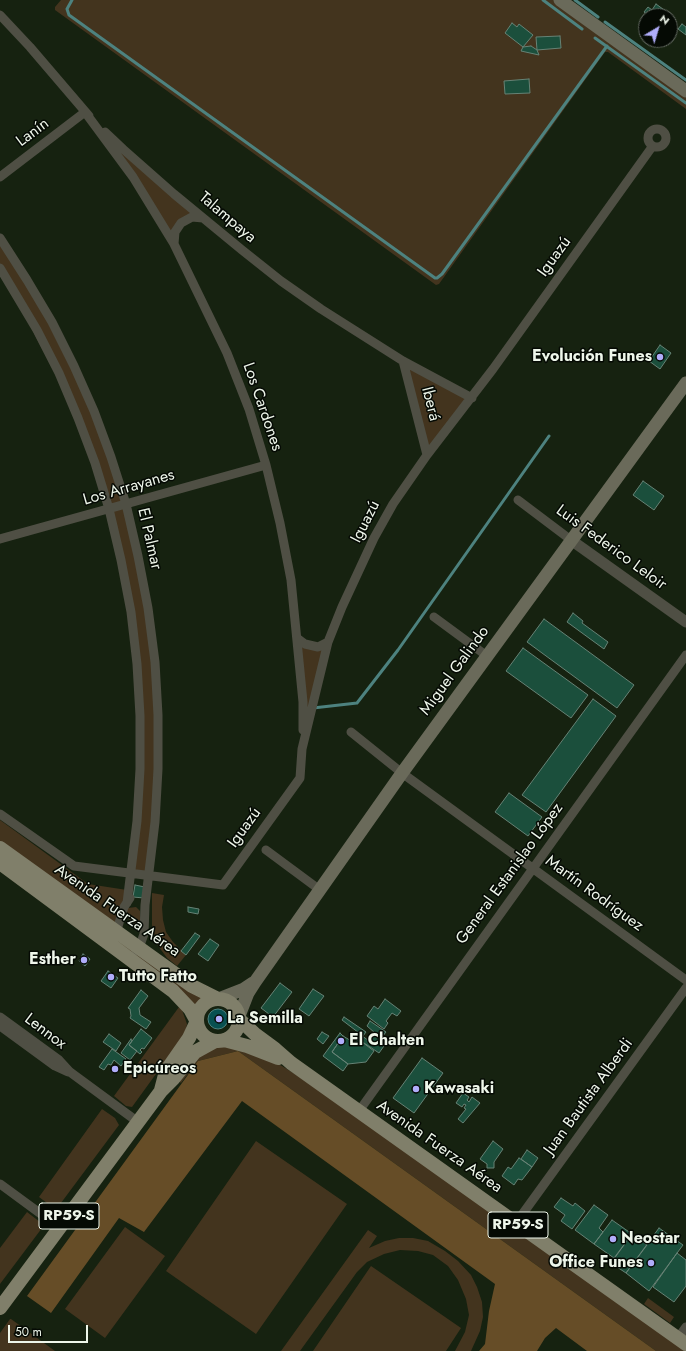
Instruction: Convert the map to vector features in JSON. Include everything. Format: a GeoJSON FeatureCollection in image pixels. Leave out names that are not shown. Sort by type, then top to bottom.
{"type":"FeatureCollection","features":[{"type":"Feature","properties":{"kind":"main road"},"geometry":{"type":"LineString","coordinates":[[560,0],[686,91]]}},
{"type":"Feature","properties":{"kind":"main road","name":"Miguel Galindo"},"geometry":{"type":"LineString","coordinates":[[239,1018],[248,993],[255,982],[402,773],[686,383]]}},
{"type":"Feature","properties":{"kind":"main road","name":"Avenida Fuerza Aérea"},"geometry":{"type":"LineString","coordinates":[[0,848],[4,865],[112,945],[134,953],[192,986],[233,1004],[237,1010],[239,1018],[256,1035],[290,1062],[516,1223],[683,1336]]}},
{"type":"Feature","properties":{"kind":"main road","name":"Avenida Fuerza Aérea"},"geometry":{"type":"LineString","coordinates":[[4,865],[116,932],[134,953],[173,990],[190,1009],[202,1035],[208,1039],[248,1046],[290,1062]]}},
{"type":"Feature","properties":{"kind":"main road","name":"Miguel Galindo"},"geometry":{"type":"LineString","coordinates":[[218,998],[244,989],[255,982]]}},
{"type":"Feature","properties":{"kind":"main road","name":"RP59-S"},"geometry":{"type":"LineString","coordinates":[[161,1091],[166,1071],[189,1038],[200,1008],[204,1003],[218,998]]}},
{"type":"Feature","properties":{"kind":"main road"},"geometry":{"type":"LineString","coordinates":[[219,1041],[235,1032],[238,1026],[239,1018]]}},
{"type":"Feature","properties":{"kind":"main road","name":"RP59-S"},"geometry":{"type":"LineString","coordinates":[[0,1308],[161,1091],[195,1052],[219,1041]]}},
{"type":"Feature","properties":{"kind":"street","name":"Talampaya"},"geometry":{"type":"LineString","coordinates":[[0,15],[30,47],[85,112],[123,149],[242,250],[321,309],[403,361],[472,398]]}},
{"type":"Feature","properties":{"kind":"street","name":"Lanín"},"geometry":{"type":"LineString","coordinates":[[0,177],[85,112]]}},
{"type":"Feature","properties":{"kind":"street","name":"Los Cardones"},"geometry":{"type":"LineString","coordinates":[[85,112],[133,177],[174,244],[227,353],[248,410],[266,465],[280,523],[291,580],[303,702],[302,749]]}},
{"type":"Feature","properties":{"kind":"street","name":"Iguazú"},"geometry":{"type":"LineString","coordinates":[[148,875],[223,885],[300,778],[302,749],[328,642],[342,607],[374,538],[393,504],[427,455],[472,398],[652,147]]}},
{"type":"Feature","properties":{"kind":"street"},"geometry":{"type":"LineString","coordinates":[[174,244],[175,232],[181,223],[192,217],[204,218]]}},
{"type":"Feature","properties":{"kind":"street","name":"El Palmar"},"geometry":{"type":"LineString","coordinates":[[0,238],[38,298],[74,366],[94,411],[126,504],[148,608],[155,662],[158,769],[155,822],[145,905],[144,934],[134,953]]}},
{"type":"Feature","properties":{"kind":"street","name":"El Palmar"},"geometry":{"type":"LineString","coordinates":[[0,268],[37,330],[59,373],[78,418],[95,463],[109,509],[121,560],[131,612],[137,664],[140,716],[140,769],[137,821],[127,902]]}},
{"type":"Feature","properties":{"kind":"street","name":"Iberá"},"geometry":{"type":"LineString","coordinates":[[403,361],[427,455]]}},
{"type":"Feature","properties":{"kind":"street","name":"Los Arrayanes"},"geometry":{"type":"LineString","coordinates":[[0,539],[266,465]]}},
{"type":"Feature","properties":{"kind":"street","name":"Luis Federico Leloir"},"geometry":{"type":"LineString","coordinates":[[518,500],[571,540],[686,622]]}},
{"type":"Feature","properties":{"kind":"street"},"geometry":{"type":"LineString","coordinates":[[434,617],[487,656]]}},
{"type":"Feature","properties":{"kind":"street"},"geometry":{"type":"LineString","coordinates":[[297,638],[305,644],[318,647],[328,642]]}},
{"type":"Feature","properties":{"kind":"street","name":"General Estanislao López"},"geometry":{"type":"LineString","coordinates":[[359,1111],[686,655]]}},
{"type":"Feature","properties":{"kind":"street","name":"Martín Rodríguez"},"geometry":{"type":"LineString","coordinates":[[351,732],[402,773],[686,980]]}},
{"type":"Feature","properties":{"kind":"street"},"geometry":{"type":"LineString","coordinates":[[0,814],[74,866],[148,875]]}},
{"type":"Feature","properties":{"kind":"street"},"geometry":{"type":"LineString","coordinates":[[266,850],[320,890]]}},
{"type":"Feature","properties":{"kind":"street","name":"El Palmar"},"geometry":{"type":"LineString","coordinates":[[112,945],[124,907],[131,897],[131,873]]}},
{"type":"Feature","properties":{"kind":"street","name":"El Palmar"},"geometry":{"type":"LineString","coordinates":[[145,905],[149,899],[150,887],[148,875]]}},
{"type":"Feature","properties":{"kind":"street","name":"Juan Bautista Alberdi"},"geometry":{"type":"LineString","coordinates":[[516,1223],[686,988]]}},
{"type":"Feature","properties":{"kind":"street","name":"Lennox"},"geometry":{"type":"LineString","coordinates":[[0,1017],[59,1060],[70,1072],[138,1122]]}},
{"type":"Feature","properties":{"kind":"street","name":"Lennox"},"geometry":{"type":"LineString","coordinates":[[0,1026],[55,1066],[70,1072]]}},
{"type":"Feature","properties":{"kind":"street"},"geometry":{"type":"LineString","coordinates":[[0,1184],[60,1228]]}},
{"type":"Feature","properties":{"kind":"shaded area"},"geometry":{"type":"Polygon","coordinates":[[[61,0],[560,0],[686,91],[686,109],[608,52],[605,52],[439,284],[436,285],[55,10],[55,7],[61,0]]]}},
{"type":"Feature","properties":{"kind":"shaded area"},"geometry":{"type":"Polygon","coordinates":[[[85,112],[123,149],[204,218],[181,223],[174,244],[85,112]]]}},
{"type":"Feature","properties":{"kind":"shaded area"},"geometry":{"type":"Polygon","coordinates":[[[0,238],[27,280],[94,411],[138,556],[158,715],[148,875],[131,873],[140,716],[121,560],[78,418],[0,268],[0,238]]]}},
{"type":"Feature","properties":{"kind":"shaded area"},"geometry":{"type":"Polygon","coordinates":[[[403,361],[472,398],[427,455],[403,361]]]}},
{"type":"Feature","properties":{"kind":"shaded area"},"geometry":{"type":"Polygon","coordinates":[[[297,638],[305,644],[328,642],[302,749],[297,638]]]}},
{"type":"Feature","properties":{"kind":"shaded area"},"geometry":{"type":"Polygon","coordinates":[[[0,820],[88,884],[127,890],[116,932],[209,1000],[204,1003],[197,1013],[0,863],[0,820]]]}},
{"type":"Feature","properties":{"kind":"shaded area"},"geometry":{"type":"Polygon","coordinates":[[[152,893],[164,895],[162,907],[166,932],[173,942],[186,955],[177,966],[167,958],[156,943],[152,925],[152,893]]]}},
{"type":"Feature","properties":{"kind":"shaded area"},"geometry":{"type":"Polygon","coordinates":[[[136,907],[140,911],[140,924],[138,925],[135,925],[127,917],[126,911],[128,908],[136,907]]]}},
{"type":"Feature","properties":{"kind":"shaded area"},"geometry":{"type":"Polygon","coordinates":[[[179,1007],[182,1010],[187,1024],[185,1034],[132,1107],[126,1106],[114,1096],[179,1007]]]}},
{"type":"Feature","properties":{"kind":"shaded area"},"geometry":{"type":"Polygon","coordinates":[[[230,1044],[258,1053],[303,1079],[686,1351],[656,1351],[238,1051],[198,1061],[181,1083],[175,1078],[186,1066],[215,1045],[230,1044]]]}},
{"type":"Feature","properties":{"kind":"shaded area"},"geometry":{"type":"Polygon","coordinates":[[[238,1051],[656,1351],[587,1351],[556,1328],[545,1338],[537,1351],[479,1351],[485,1344],[489,1311],[495,1284],[242,1101],[144,1232],[119,1218],[51,1313],[27,1296],[198,1061],[238,1051]]]}},
{"type":"Feature","properties":{"kind":"shaded area"},"geometry":{"type":"Polygon","coordinates":[[[102,1109],[115,1118],[119,1125],[58,1207],[51,1206],[39,1197],[102,1109]]]}},
{"type":"Feature","properties":{"kind":"shaded area"},"geometry":{"type":"Polygon","coordinates":[[[256,1141],[347,1204],[256,1334],[166,1271],[256,1141]]]}},
{"type":"Feature","properties":{"kind":"shaded area"},"geometry":{"type":"Polygon","coordinates":[[[27,1212],[40,1222],[42,1228],[0,1284],[0,1248],[27,1212]]]}},
{"type":"Feature","properties":{"kind":"shaded area"},"geometry":{"type":"Polygon","coordinates":[[[125,1227],[165,1256],[105,1338],[65,1309],[125,1227]]]}},
{"type":"Feature","properties":{"kind":"shaded area"},"geometry":{"type":"Polygon","coordinates":[[[368,1230],[377,1236],[369,1248],[385,1241],[399,1238],[413,1238],[428,1241],[458,1261],[471,1275],[482,1302],[483,1317],[480,1331],[471,1351],[455,1351],[465,1332],[469,1315],[466,1299],[458,1280],[448,1266],[433,1255],[418,1251],[400,1250],[384,1254],[367,1262],[357,1272],[300,1351],[281,1351],[368,1230]]]}},
{"type":"Feature","properties":{"kind":"shaded area"},"geometry":{"type":"Polygon","coordinates":[[[371,1266],[461,1328],[446,1351],[313,1351],[371,1266]]]}},
{"type":"Feature","properties":{"kind":"shaded area"},"geometry":{"type":"Polygon","coordinates":[[[648,1298],[674,1317],[670,1323],[644,1304],[648,1298]]]}},
{"type":"Feature","properties":{"kind":"shaded area"},"geometry":{"type":"Polygon","coordinates":[[[10,1319],[55,1351],[0,1351],[0,1333],[10,1319]]]}},
{"type":"Feature","properties":{"kind":"water","name":"La Semilla"},"geometry":{"type":"Polygon","coordinates":[[[218,1009],[225,1012],[228,1019],[225,1026],[218,1029],[211,1026],[208,1019],[211,1012],[218,1009]]]}},
{"type":"Feature","properties":{"kind":"building"},"geometry":{"type":"Polygon","coordinates":[[[656,4],[662,8],[653,8],[656,4]]]}},
{"type":"Feature","properties":{"kind":"building"},"geometry":{"type":"Polygon","coordinates":[[[512,23],[517,27],[519,24],[533,35],[523,47],[505,33],[512,23]]]}},
{"type":"Feature","properties":{"kind":"building"},"geometry":{"type":"Polygon","coordinates":[[[682,24],[686,27],[686,35],[678,29],[682,24]]]}},
{"type":"Feature","properties":{"kind":"building"},"geometry":{"type":"Polygon","coordinates":[[[560,36],[561,48],[537,50],[536,37],[560,36]]]}},
{"type":"Feature","properties":{"kind":"building"},"geometry":{"type":"Polygon","coordinates":[[[531,46],[537,50],[539,55],[521,51],[523,47],[531,46]]]}},
{"type":"Feature","properties":{"kind":"building"},"geometry":{"type":"Polygon","coordinates":[[[529,79],[530,93],[505,94],[504,81],[529,79]]]}},
{"type":"Feature","properties":{"kind":"building","name":"Evolución Funes"},"geometry":{"type":"Polygon","coordinates":[[[660,345],[671,353],[660,369],[649,361],[660,345]]]}},
{"type":"Feature","properties":{"kind":"building"},"geometry":{"type":"Polygon","coordinates":[[[643,481],[664,496],[654,510],[633,495],[643,481]]]}},
{"type":"Feature","properties":{"kind":"building"},"geometry":{"type":"Polygon","coordinates":[[[573,613],[583,621],[582,623],[608,642],[604,649],[567,622],[573,613]]]}},
{"type":"Feature","properties":{"kind":"building"},"geometry":{"type":"Polygon","coordinates":[[[544,619],[634,685],[617,708],[527,642],[544,619]]]}},
{"type":"Feature","properties":{"kind":"building"},"geometry":{"type":"Polygon","coordinates":[[[523,648],[588,695],[571,718],[506,671],[523,648]]]}},
{"type":"Feature","properties":{"kind":"building"},"geometry":{"type":"Polygon","coordinates":[[[593,699],[616,716],[546,812],[522,795],[593,699]]]}},
{"type":"Feature","properties":{"kind":"building"},"geometry":{"type":"Polygon","coordinates":[[[509,793],[542,817],[528,836],[495,812],[509,793]]]}},
{"type":"Feature","properties":{"kind":"building"},"geometry":{"type":"Polygon","coordinates":[[[135,885],[145,887],[144,898],[133,897],[135,885]]]}},
{"type":"Feature","properties":{"kind":"building"},"geometry":{"type":"Polygon","coordinates":[[[188,907],[199,909],[198,914],[188,912],[188,907]]]}},
{"type":"Feature","properties":{"kind":"building"},"geometry":{"type":"Polygon","coordinates":[[[195,933],[200,936],[186,955],[181,951],[195,933]]]}},
{"type":"Feature","properties":{"kind":"building"},"geometry":{"type":"Polygon","coordinates":[[[210,939],[219,945],[208,961],[198,954],[210,939]]]}},
{"type":"Feature","properties":{"kind":"building"},"geometry":{"type":"Polygon","coordinates":[[[83,954],[90,959],[85,966],[79,961],[83,954]]]}},
{"type":"Feature","properties":{"kind":"building"},"geometry":{"type":"Polygon","coordinates":[[[108,971],[118,978],[111,988],[101,981],[108,971]]]}},
{"type":"Feature","properties":{"kind":"building"},"geometry":{"type":"Polygon","coordinates":[[[280,983],[292,992],[273,1017],[261,1008],[280,983]]]}},
{"type":"Feature","properties":{"kind":"building"},"geometry":{"type":"Polygon","coordinates":[[[313,989],[324,996],[309,1016],[299,1009],[313,989]]]}},
{"type":"Feature","properties":{"kind":"building"},"geometry":{"type":"Polygon","coordinates":[[[141,990],[148,996],[139,1008],[140,1015],[151,1022],[146,1029],[130,1018],[130,1009],[128,1008],[141,990]]]}},
{"type":"Feature","properties":{"kind":"building"},"geometry":{"type":"Polygon","coordinates":[[[385,999],[401,1011],[397,1016],[392,1013],[386,1021],[388,1023],[384,1029],[367,1016],[374,1006],[378,1009],[385,999]]]}},
{"type":"Feature","properties":{"kind":"building"},"geometry":{"type":"Polygon","coordinates":[[[344,1017],[366,1032],[363,1036],[342,1020],[344,1017]]]}},
{"type":"Feature","properties":{"kind":"building"},"geometry":{"type":"Polygon","coordinates":[[[370,1021],[386,1032],[378,1042],[384,1046],[379,1053],[358,1039],[361,1035],[369,1041],[375,1033],[367,1026],[370,1021]]]}},
{"type":"Feature","properties":{"kind":"building"},"geometry":{"type":"Polygon","coordinates":[[[141,1029],[152,1038],[144,1049],[142,1048],[140,1050],[142,1052],[140,1054],[129,1045],[141,1029]]]}},
{"type":"Feature","properties":{"kind":"building"},"geometry":{"type":"Polygon","coordinates":[[[322,1032],[329,1036],[323,1044],[317,1039],[322,1032]]]}},
{"type":"Feature","properties":{"kind":"building"},"geometry":{"type":"Polygon","coordinates":[[[340,1033],[343,1036],[332,1052],[348,1064],[343,1071],[323,1056],[340,1033]]]}},
{"type":"Feature","properties":{"kind":"building"},"geometry":{"type":"Polygon","coordinates":[[[109,1034],[121,1043],[116,1051],[103,1042],[109,1034]]]}},
{"type":"Feature","properties":{"kind":"building"},"geometry":{"type":"Polygon","coordinates":[[[343,1036],[353,1042],[356,1042],[358,1039],[374,1051],[366,1062],[348,1064],[332,1052],[343,1036]]]}},
{"type":"Feature","properties":{"kind":"building"},"geometry":{"type":"Polygon","coordinates":[[[131,1039],[132,1041],[129,1045],[137,1051],[130,1060],[121,1053],[131,1039]]]}},
{"type":"Feature","properties":{"kind":"building"},"geometry":{"type":"Polygon","coordinates":[[[112,1049],[126,1059],[121,1066],[114,1060],[111,1065],[108,1064],[104,1070],[99,1067],[112,1049]]]}},
{"type":"Feature","properties":{"kind":"building","name":"Kawasaki"},"geometry":{"type":"Polygon","coordinates":[[[422,1058],[443,1073],[414,1113],[393,1098],[422,1058]]]}},
{"type":"Feature","properties":{"kind":"building"},"geometry":{"type":"Polygon","coordinates":[[[463,1093],[469,1097],[467,1100],[469,1102],[472,1097],[480,1103],[463,1123],[458,1119],[466,1109],[464,1108],[466,1105],[464,1104],[462,1107],[456,1103],[463,1093]]]}},
{"type":"Feature","properties":{"kind":"building"},"geometry":{"type":"Polygon","coordinates":[[[493,1141],[503,1149],[494,1162],[494,1168],[487,1168],[487,1164],[480,1159],[493,1141]]]}},
{"type":"Feature","properties":{"kind":"building"},"geometry":{"type":"Polygon","coordinates":[[[527,1150],[538,1158],[532,1167],[521,1159],[527,1150]]]}},
{"type":"Feature","properties":{"kind":"building"},"geometry":{"type":"Polygon","coordinates":[[[519,1158],[532,1167],[522,1180],[518,1179],[514,1185],[502,1176],[508,1167],[511,1169],[519,1158]]]}},
{"type":"Feature","properties":{"kind":"building"},"geometry":{"type":"Polygon","coordinates":[[[561,1198],[573,1206],[575,1203],[585,1211],[572,1229],[561,1221],[565,1215],[554,1207],[561,1198]]]}},
{"type":"Feature","properties":{"kind":"building"},"geometry":{"type":"Polygon","coordinates":[[[594,1205],[608,1215],[599,1228],[603,1232],[594,1244],[575,1230],[594,1205]]]}},
{"type":"Feature","properties":{"kind":"building","name":"Neostar"},"geometry":{"type":"Polygon","coordinates":[[[612,1220],[632,1234],[614,1258],[594,1244],[612,1220]]]}},
{"type":"Feature","properties":{"kind":"building","name":"Office Funes"},"geometry":{"type":"Polygon","coordinates":[[[659,1228],[683,1245],[649,1291],[626,1273],[659,1228]]]}},
{"type":"Feature","properties":{"kind":"building"},"geometry":{"type":"Polygon","coordinates":[[[632,1234],[647,1245],[626,1273],[611,1263],[632,1234]]]}},
{"type":"Feature","properties":{"kind":"building"},"geometry":{"type":"Polygon","coordinates":[[[677,1253],[686,1260],[686,1286],[674,1302],[653,1287],[677,1253]]]}},
{"type":"Feature","properties":{"kind":"waterway"},"geometry":{"type":"LineString","coordinates":[[72,0],[67,9],[69,15],[435,278],[442,274],[607,46]]}},
{"type":"Feature","properties":{"kind":"waterway"},"geometry":{"type":"LineString","coordinates":[[543,0],[582,29]]}},
{"type":"Feature","properties":{"kind":"waterway"},"geometry":{"type":"LineString","coordinates":[[575,0],[598,17]]}},
{"type":"Feature","properties":{"kind":"waterway"},"geometry":{"type":"LineString","coordinates":[[605,22],[686,80]]}},
{"type":"Feature","properties":{"kind":"waterway"},"geometry":{"type":"LineString","coordinates":[[595,38],[686,103]]}},
{"type":"Feature","properties":{"kind":"waterway"},"geometry":{"type":"LineString","coordinates":[[313,708],[357,703],[398,650],[549,436]]}},
{"type":"Feature","properties":{"kind":"place","name":"Evolución Funes"},"geometry":{"type":"Point","coordinates":[660,357]}},
{"type":"Feature","properties":{"kind":"place","name":"Esther"},"geometry":{"type":"Point","coordinates":[84,960]}},
{"type":"Feature","properties":{"kind":"place","name":"Tutto Fatto"},"geometry":{"type":"Point","coordinates":[111,977]}},
{"type":"Feature","properties":{"kind":"place","name":"La Semilla"},"geometry":{"type":"Point","coordinates":[219,1019]}},
{"type":"Feature","properties":{"kind":"place","name":"El Chalten"},"geometry":{"type":"Point","coordinates":[341,1041]}},
{"type":"Feature","properties":{"kind":"place","name":"Epicúreos"},"geometry":{"type":"Point","coordinates":[115,1069]}},
{"type":"Feature","properties":{"kind":"place","name":"Kawasaki"},"geometry":{"type":"Point","coordinates":[416,1089]}},
{"type":"Feature","properties":{"kind":"place","name":"Neostar"},"geometry":{"type":"Point","coordinates":[613,1239]}},
{"type":"Feature","properties":{"kind":"place","name":"Office Funes"},"geometry":{"type":"Point","coordinates":[651,1263]}}]}
